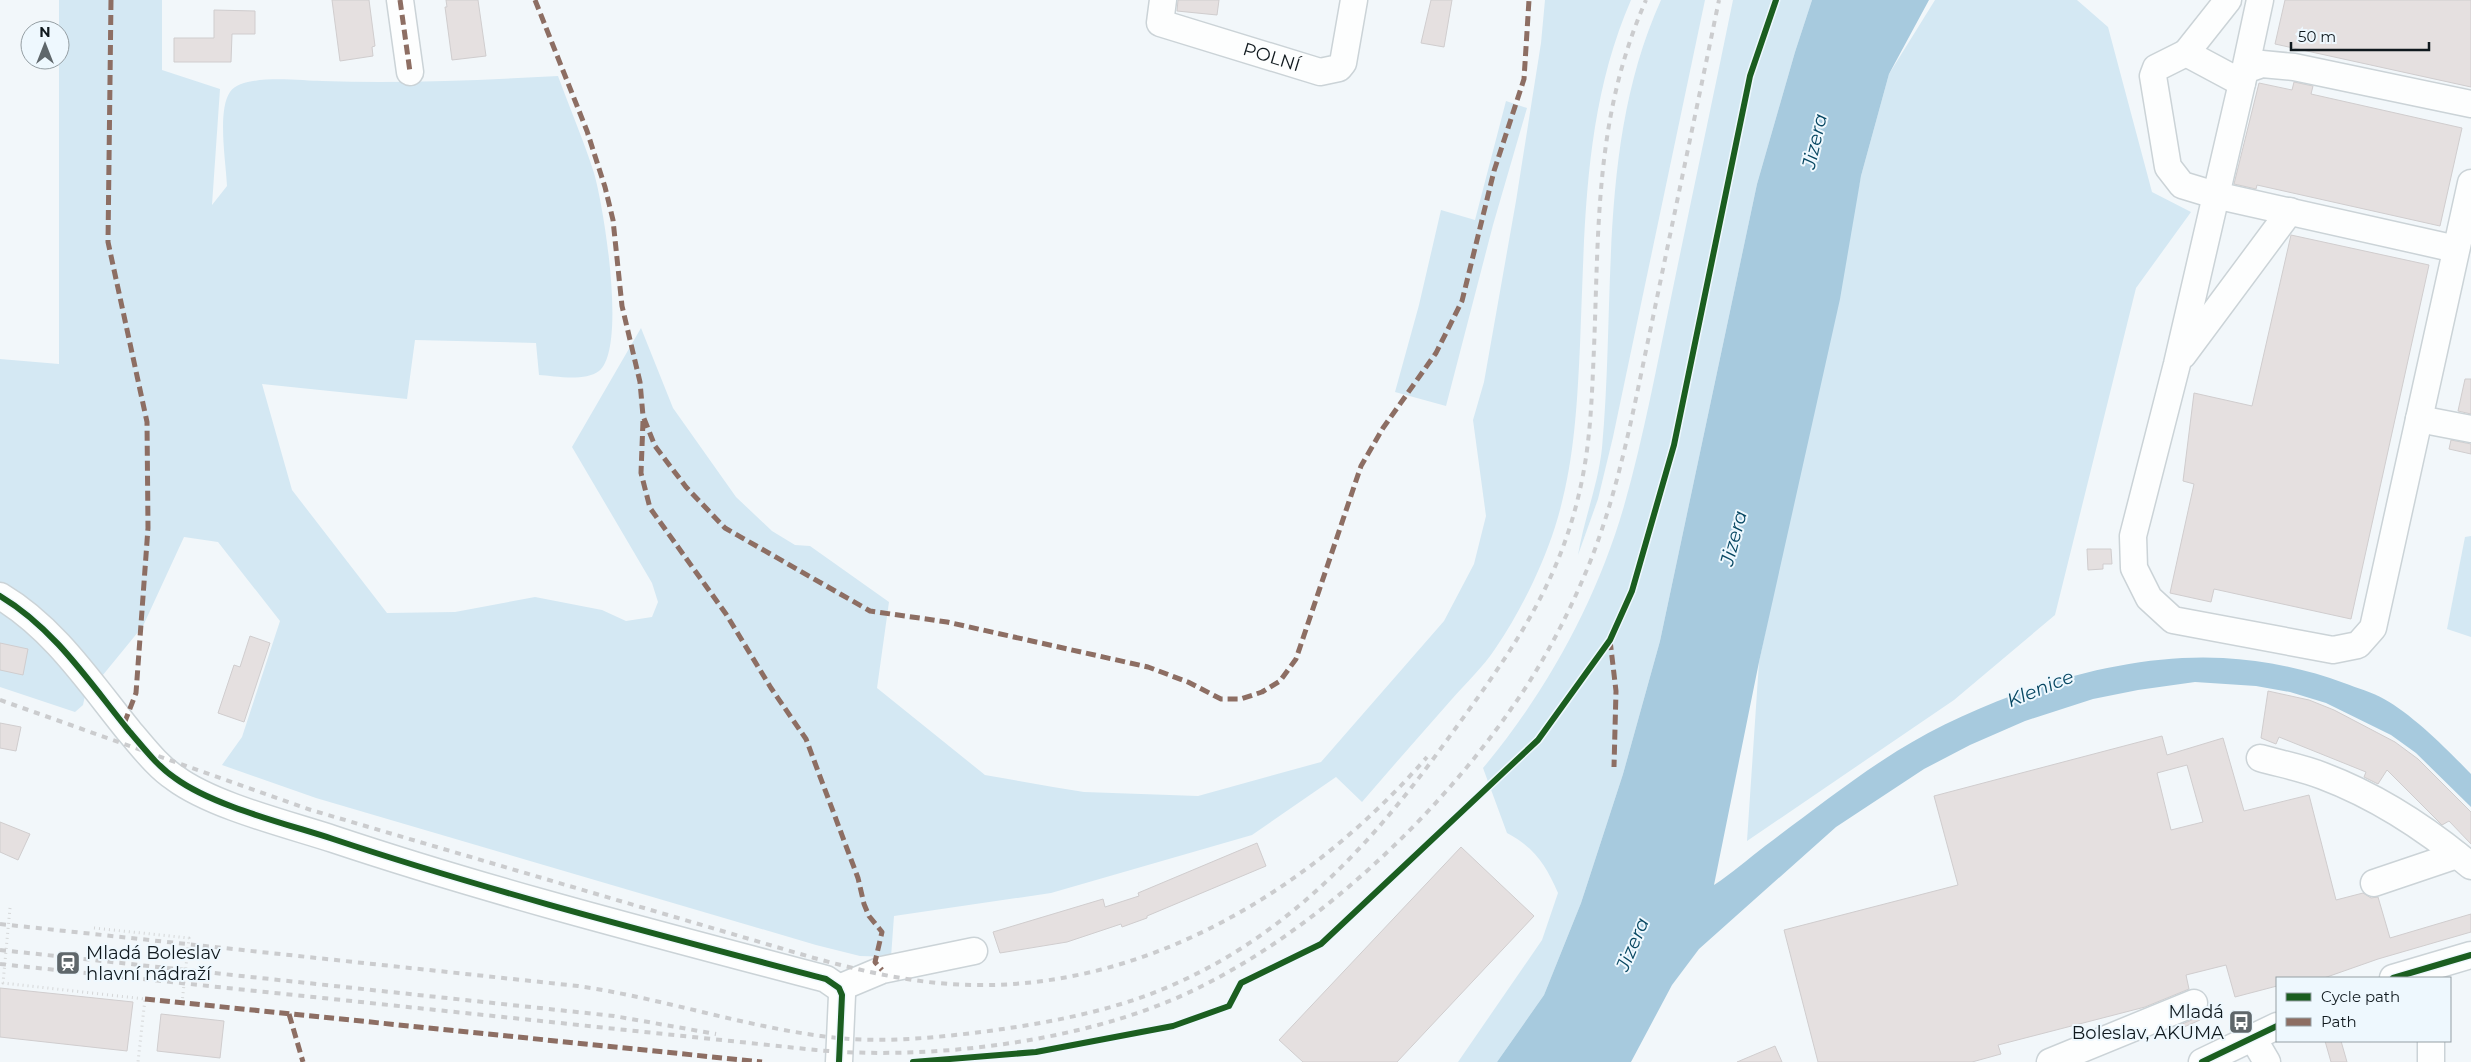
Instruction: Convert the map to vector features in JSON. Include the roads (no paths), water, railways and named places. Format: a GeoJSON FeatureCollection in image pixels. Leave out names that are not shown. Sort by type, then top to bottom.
{"type":"FeatureCollection","features":[{"type":"Feature","properties":{"kind":"street"},"geometry":{"type":"LineString","coordinates":[[400,0],[410,72]]}},
{"type":"Feature","properties":{"kind":"street","name":"POLNÍ"},"geometry":{"type":"LineString","coordinates":[[1163,0],[1160,23],[1320,72],[1339,68],[1343,63],[1354,0]]}},
{"type":"Feature","properties":{"kind":"street"},"geometry":{"type":"LineString","coordinates":[[2228,0],[2186,53],[2156,68],[2153,76],[2168,167],[2182,185],[2215,195],[2456,249]]}},
{"type":"Feature","properties":{"kind":"street"},"geometry":{"type":"LineString","coordinates":[[2260,0],[2177,364],[2133,536],[2134,568],[2149,598],[2173,620],[2333,650],[2358,645],[2373,628],[2471,184]]}},
{"type":"Feature","properties":{"kind":"street"},"geometry":{"type":"LineString","coordinates":[[2186,53],[2243,76]]}},
{"type":"Feature","properties":{"kind":"street"},"geometry":{"type":"LineString","coordinates":[[2243,76],[2262,64],[2294,67],[2471,104]]}},
{"type":"Feature","properties":{"kind":"street"},"geometry":{"type":"LineString","coordinates":[[2177,364],[2290,211]]}},
{"type":"Feature","properties":{"kind":"street"},"geometry":{"type":"LineString","coordinates":[[2419,420],[2471,429]]}},
{"type":"Feature","properties":{"kind":"street"},"geometry":{"type":"LineString","coordinates":[[0,596],[27,614],[49,634],[146,750],[176,779],[196,791],[276,821],[447,877],[629,928],[826,979],[839,988],[844,1002],[839,1062]]}},
{"type":"Feature","properties":{"kind":"street"},"geometry":{"type":"LineString","coordinates":[[2260,758],[2323,776],[2365,795],[2403,818],[2464,861]]}},
{"type":"Feature","properties":{"kind":"street"},"geometry":{"type":"LineString","coordinates":[[2374,883],[2464,861]]}},
{"type":"Feature","properties":{"kind":"street"},"geometry":{"type":"LineString","coordinates":[[839,988],[882,970],[974,951]]}},
{"type":"Feature","properties":{"kind":"street"},"geometry":{"type":"LineString","coordinates":[[2400,977],[2428,973],[2471,955]]}},
{"type":"Feature","properties":{"kind":"street"},"geometry":{"type":"LineString","coordinates":[[2050,1062],[2194,1003]]}},
{"type":"Feature","properties":{"kind":"street"},"geometry":{"type":"LineString","coordinates":[[2202,1062],[2276,1026]]}},
{"type":"Feature","properties":{"kind":"street"},"geometry":{"type":"LineString","coordinates":[[2253,1038],[2267,1062]]}},
{"type":"Feature","properties":{"kind":"street"},"geometry":{"type":"LineString","coordinates":[[2431,1042],[2431,1062]]}},
{"type":"Feature","properties":{"kind":"water"},"geometry":{"type":"Polygon","coordinates":[[[1812,0],[1929,0],[1889,74],[1861,176],[1840,299],[1759,662],[1714,885],[1863,774],[1897,751],[1932,731],[1971,712],[2011,696],[2097,670],[2140,662],[2182,658],[2223,658],[2253,661],[2315,673],[2375,694],[2418,723],[2471,774],[2471,807],[2416,753],[2391,735],[2326,703],[2290,692],[2256,686],[2195,682],[2093,699],[2025,721],[1970,745],[1924,769],[1836,827],[1699,949],[1672,985],[1631,1062],[1497,1062],[1544,995],[1581,903],[1623,774],[1660,641],[1757,184],[1812,0]]]}},
{"type":"Feature","properties":{"kind":"railway"},"geometry":{"type":"LineString","coordinates":[[0,924],[578,986],[639,997],[790,1031],[863,1040],[947,1036],[989,1031],[1085,1014],[1132,1001],[1177,983],[1217,963],[1254,940],[1323,885],[1384,821],[1439,751],[1507,656],[1544,591],[1572,520],[1582,480],[1591,414],[1599,214],[1608,128],[1629,43],[1646,0]]}},
{"type":"Feature","properties":{"kind":"railway"},"geometry":{"type":"LineString","coordinates":[[0,964],[858,1053],[946,1050],[992,1046],[1037,1039],[1123,1018],[1162,1004],[1212,981],[1261,952],[1309,918],[1356,880],[1400,840],[1441,797],[1478,753],[1511,709],[1535,673],[1556,636],[1592,557],[1619,471],[1640,382],[1719,0]]}},
{"type":"Feature","properties":{"kind":"railway"},"geometry":{"type":"LineString","coordinates":[[0,700],[311,810],[814,958],[892,976],[931,982],[971,985],[1037,982],[1101,969],[1163,949],[1223,922],[1280,888],[1333,848],[1382,805],[1427,757]]}},
{"type":"Feature","properties":{"kind":"railway"},"geometry":{"type":"LineString","coordinates":[[0,950],[614,1016],[716,1034]]}},
{"type":"Feature","properties":{"kind":"place","name":"Mladá Boleslav hlavní nádraží"},"geometry":{"type":"Point","coordinates":[68,963]}},
{"type":"Feature","properties":{"kind":"place","name":"Mladá Boleslav, AKUMA"},"geometry":{"type":"Point","coordinates":[2241,1022]}},
{"type":"Feature","properties":{"kind":"water label","name":"Jizera"},"geometry":{"type":"Point","coordinates":[1814,141]}},
{"type":"Feature","properties":{"kind":"water label","name":"Jizera"},"geometry":{"type":"Point","coordinates":[1733,538]}},
{"type":"Feature","properties":{"kind":"water label","name":"Klenice"},"geometry":{"type":"Point","coordinates":[2040,688]}},
{"type":"Feature","properties":{"kind":"water label","name":"Jizera"},"geometry":{"type":"Point","coordinates":[1632,944]}}]}
